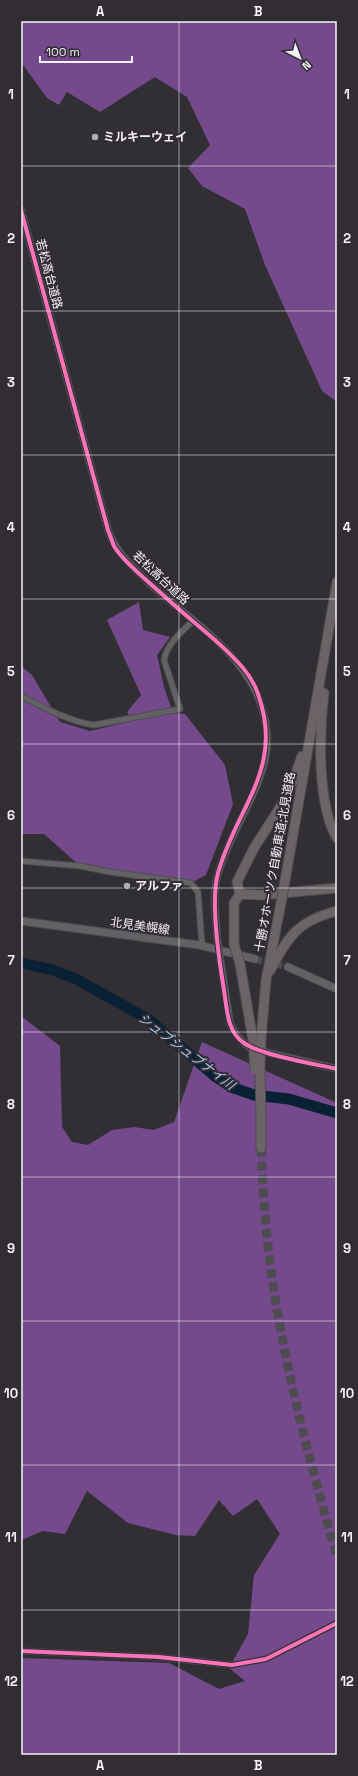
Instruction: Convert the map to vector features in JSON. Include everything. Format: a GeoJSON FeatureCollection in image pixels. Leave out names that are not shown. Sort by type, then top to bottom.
{"type":"FeatureCollection","features":[{"type":"Feature","properties":{"kind":"highway","name":"十勝オホーツク自動車道;北見道路"},"geometry":{"type":"LineString","coordinates":[[261,1144],[260,1065],[257,1040],[266,980],[286,875],[337,582]]}},
{"type":"Feature","properties":{"kind":"highway"},"geometry":{"type":"LineString","coordinates":[[334,598],[320,738],[327,814],[332,830],[337,838]]}},
{"type":"Feature","properties":{"kind":"highway"},"geometry":{"type":"LineString","coordinates":[[257,1040],[234,944],[234,903],[240,894],[237,882],[254,848],[279,809],[291,786],[312,727]]}},
{"type":"Feature","properties":{"kind":"highway"},"geometry":{"type":"LineString","coordinates":[[240,894],[302,885],[337,883]]}},
{"type":"Feature","properties":{"kind":"highway"},"geometry":{"type":"LineString","coordinates":[[240,894],[261,896],[337,888]]}},
{"type":"Feature","properties":{"kind":"highway"},"geometry":{"type":"LineString","coordinates":[[266,980],[285,944],[295,931],[310,920],[337,912]]}},
{"type":"Feature","properties":{"kind":"main road","name":"北見美幌線"},"geometry":{"type":"LineString","coordinates":[[21,921],[202,945],[255,959]]}},
{"type":"Feature","properties":{"kind":"main road"},"geometry":{"type":"LineString","coordinates":[[288,968],[337,989]]}},
{"type":"Feature","properties":{"kind":"street","name":"若松高台道路"},"geometry":{"type":"LineString","coordinates":[[21,210],[108,530],[115,546],[130,565],[230,653],[247,674],[258,692],[267,735],[264,760],[255,787],[226,851],[217,875],[215,909],[217,937],[230,1023],[235,1034],[243,1043],[252,1049],[337,1069]]}},
{"type":"Feature","properties":{"kind":"street"},"geometry":{"type":"LineString","coordinates":[[21,696],[60,716],[94,725],[180,709],[164,660],[165,652],[176,638],[193,621]]}},
{"type":"Feature","properties":{"kind":"street"},"geometry":{"type":"LineString","coordinates":[[21,861],[80,866],[110,872],[190,883],[198,892],[202,945]]}},
{"type":"Feature","properties":{"kind":"street"},"geometry":{"type":"LineString","coordinates":[[21,1651],[159,1657],[232,1665],[266,1659],[337,1622]]}},
{"type":"Feature","properties":{"kind":"shaded area"},"geometry":{"type":"Polygon","coordinates":[[[21,21],[337,21],[337,402],[322,391],[265,265],[245,209],[202,186],[188,168],[210,145],[187,97],[155,77],[100,112],[67,92],[59,105],[47,98],[21,62],[21,21]]]}},
{"type":"Feature","properties":{"kind":"shaded area"},"geometry":{"type":"Polygon","coordinates":[[[139,602],[143,630],[170,637],[157,655],[164,687],[173,713],[185,714],[225,765],[233,804],[206,875],[191,883],[80,866],[44,834],[21,834],[21,666],[32,675],[60,722],[90,731],[132,721],[127,712],[141,695],[107,620],[139,602]]]}},
{"type":"Feature","properties":{"kind":"shaded area"},"geometry":{"type":"Polygon","coordinates":[[[21,1016],[60,1046],[62,1127],[72,1142],[88,1145],[112,1130],[134,1127],[154,1130],[174,1122],[202,1042],[337,1103],[337,1755],[21,1755],[21,1658],[169,1663],[219,1689],[245,1681],[229,1668],[248,1634],[254,1575],[280,1534],[257,1499],[233,1516],[219,1500],[195,1536],[176,1535],[128,1523],[87,1491],[65,1534],[43,1531],[21,1540],[21,1016]]]}},
{"type":"Feature","properties":{"kind":"waterway","name":"シュブシュブナイ川"},"geometry":{"type":"LineString","coordinates":[[21,963],[53,970],[76,979],[148,1019],[216,1077],[231,1087],[254,1095],[289,1099],[337,1113]]}},
{"type":"Feature","properties":{"kind":"tunnel"},"geometry":{"type":"LineString","coordinates":[[255,959],[288,967]]}},
{"type":"Feature","properties":{"kind":"tunnel"},"geometry":{"type":"LineString","coordinates":[[261,1148],[267,1233],[285,1353],[300,1422],[337,1556]]}},
{"type":"Feature","properties":{"kind":"cycle path"},"geometry":{"type":"LineString","coordinates":[[21,210],[108,530],[114,546],[120,555],[132,567],[215,640],[246,671],[255,686],[265,721],[266,744],[262,766],[255,787],[226,849],[218,873],[216,885],[216,931],[227,1012],[231,1026],[238,1038],[252,1047],[302,1062],[337,1069]]}},
{"type":"Feature","properties":{"kind":"cycle path"},"geometry":{"type":"LineString","coordinates":[[21,1651],[159,1657],[232,1665],[266,1659],[337,1623]]}},
{"type":"Feature","properties":{"kind":"place","name":"ミルキーウェイ"},"geometry":{"type":"Point","coordinates":[95,137]}},
{"type":"Feature","properties":{"kind":"place","name":"アルファ"},"geometry":{"type":"Point","coordinates":[127,886]}}]}
